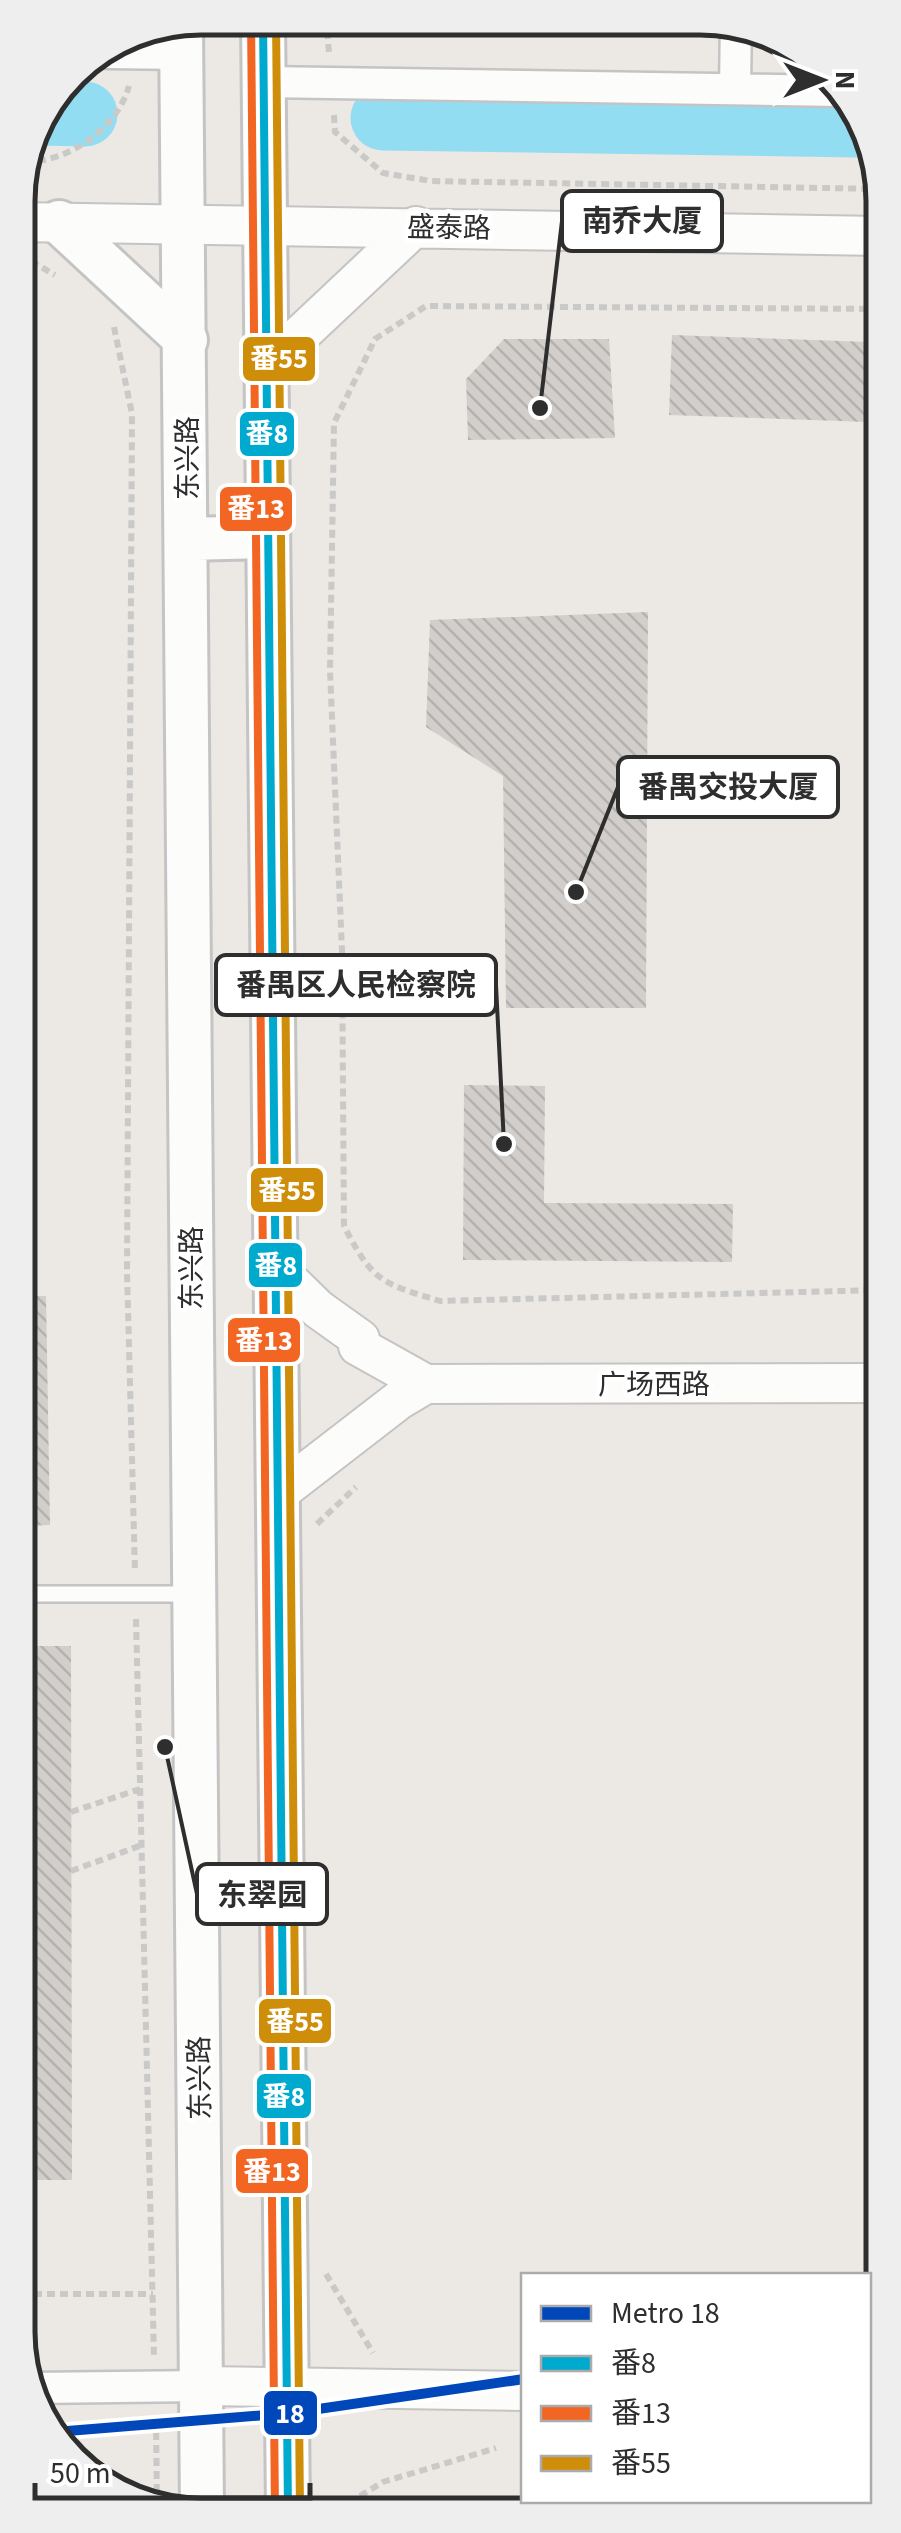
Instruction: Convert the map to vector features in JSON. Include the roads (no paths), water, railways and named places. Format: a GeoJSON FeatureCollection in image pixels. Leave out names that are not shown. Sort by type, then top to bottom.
{"type":"FeatureCollection","features":[{"type":"Feature","properties":{"kind":"main road"},"geometry":{"type":"LineString","coordinates":[[263,35],[288,2498]]}},
{"type":"Feature","properties":{"kind":"main road","name":"东兴路"},"geometry":{"type":"LineString","coordinates":[[181,40],[202,2498]]}},
{"type":"Feature","properties":{"kind":"main road"},"geometry":{"type":"LineString","coordinates":[[38,222],[186,340]]}},
{"type":"Feature","properties":{"kind":"main road"},"geometry":{"type":"LineString","coordinates":[[187,539],[268,538]]}},
{"type":"Feature","properties":{"kind":"street"},"geometry":{"type":"LineString","coordinates":[[734,89],[735,39]]}},
{"type":"Feature","properties":{"kind":"street"},"geometry":{"type":"LineString","coordinates":[[142,47],[181,40]]}},
{"type":"Feature","properties":{"kind":"street"},"geometry":{"type":"LineString","coordinates":[[264,82],[822,90]]}},
{"type":"Feature","properties":{"kind":"street","name":"盛泰路"},"geometry":{"type":"LineString","coordinates":[[38,222],[866,236]]}},
{"type":"Feature","properties":{"kind":"street"},"geometry":{"type":"LineString","coordinates":[[267,366],[416,226]]}},
{"type":"Feature","properties":{"kind":"street"},"geometry":{"type":"LineString","coordinates":[[274,1266],[318,1309],[360,1340],[358,1346],[426,1384]]}},
{"type":"Feature","properties":{"kind":"street","name":"广场西路"},"geometry":{"type":"LineString","coordinates":[[426,1384],[866,1382]]}},
{"type":"Feature","properties":{"kind":"street"},"geometry":{"type":"LineString","coordinates":[[276,1495],[398,1400],[426,1384]]}},
{"type":"Feature","properties":{"kind":"street"},"geometry":{"type":"LineString","coordinates":[[45,2388],[521,2390]]}},
{"type":"Feature","properties":{"kind":"lane"},"geometry":{"type":"LineString","coordinates":[[35,1594],[194,1594]]}},
{"type":"Feature","properties":{"kind":"waterway"},"geometry":{"type":"LineString","coordinates":[[61,113],[85,114]]}},
{"type":"Feature","properties":{"kind":"waterway"},"geometry":{"type":"LineString","coordinates":[[383,118],[847,125]]}},
{"type":"Feature","properties":{"kind":"metro line","name":"18"},"geometry":{"type":"LineString","coordinates":[[68,2431],[291,2413],[521,2379]]}},
{"type":"Feature","properties":{"kind":"place","name":"南乔大厦"},"geometry":{"type":"Point","coordinates":[540,408]}},
{"type":"Feature","properties":{"kind":"place","name":"番禺交投大厦"},"geometry":{"type":"Point","coordinates":[576,892]}},
{"type":"Feature","properties":{"kind":"place","name":"番禺区人民检察院"},"geometry":{"type":"Point","coordinates":[504,1144]}},
{"type":"Feature","properties":{"kind":"place","name":"东翠园"},"geometry":{"type":"Point","coordinates":[165,1747]}}]}
